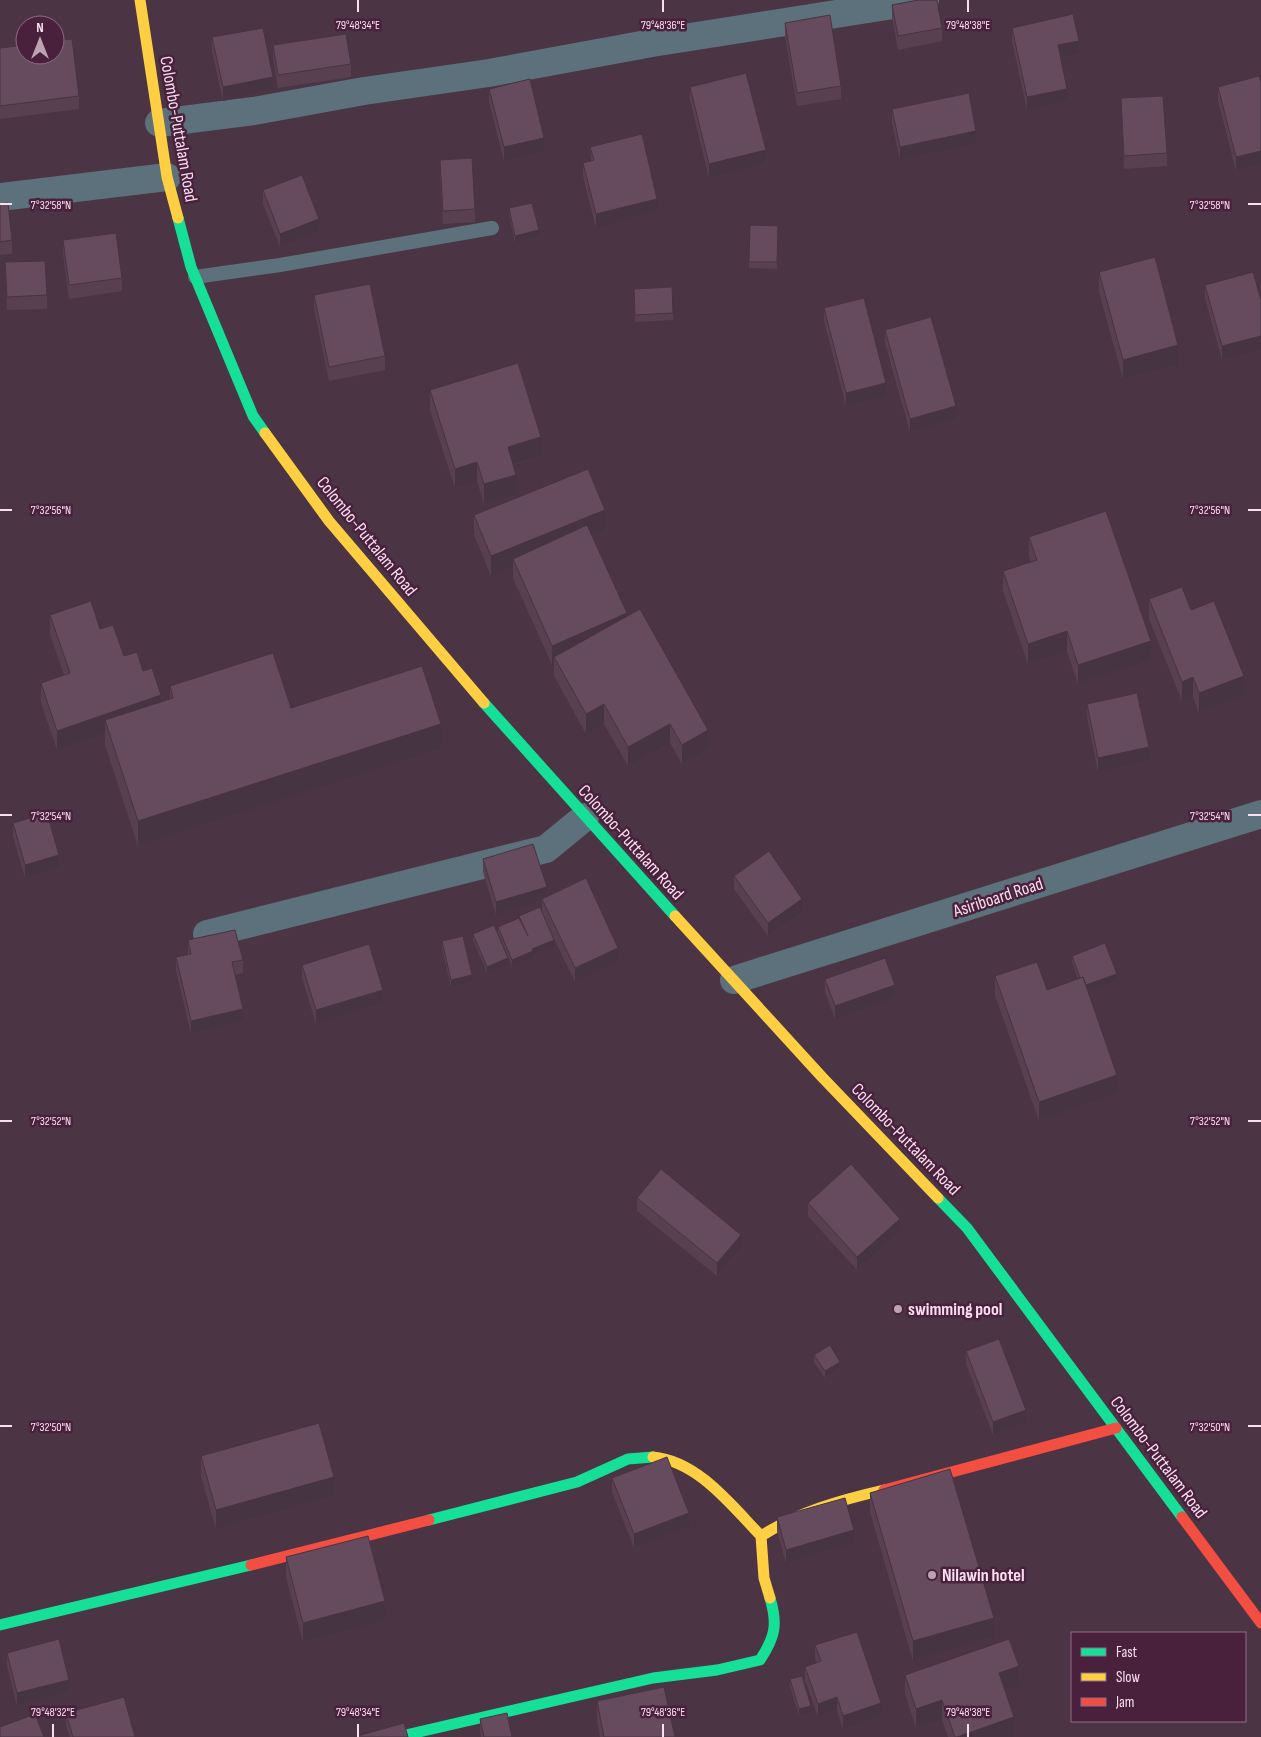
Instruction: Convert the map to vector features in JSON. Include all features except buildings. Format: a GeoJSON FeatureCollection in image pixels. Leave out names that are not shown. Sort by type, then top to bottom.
{"type":"FeatureCollection","features":[{"type":"Feature","properties":{"kind":"main road","name":"Colombo-Puttalam Road"},"geometry":{"type":"LineString","coordinates":[[140,0],[167,177],[195,277],[253,416],[329,521],[524,750],[822,1077],[967,1228],[1261,1623]]}},
{"type":"Feature","properties":{"kind":"main road"},"geometry":{"type":"LineString","coordinates":[[761,1536],[780,1522],[853,1498],[1048,1449],[1116,1428]]}},
{"type":"Feature","properties":{"kind":"main road"},"geometry":{"type":"LineString","coordinates":[[0,1625],[189,1581],[577,1482],[612,1465],[644,1456],[674,1461],[705,1480],[761,1536],[764,1578],[775,1615],[773,1640],[760,1660],[717,1670],[652,1678],[397,1737]]}},
{"type":"Feature","properties":{"kind":"street"},"geometry":{"type":"LineString","coordinates":[[159,123],[254,111],[662,41],[925,0]]}},
{"type":"Feature","properties":{"kind":"street"},"geometry":{"type":"LineString","coordinates":[[0,197],[167,177]]}},
{"type":"Feature","properties":{"kind":"street","name":"Asiriboard Road"},"geometry":{"type":"LineString","coordinates":[[734,980],[1261,814]]}},
{"type":"Feature","properties":{"kind":"street"},"geometry":{"type":"LineString","coordinates":[[207,934],[546,849],[585,817]]}},
{"type":"Feature","properties":{"kind":"lane"},"geometry":{"type":"LineString","coordinates":[[195,277],[280,265],[492,228]]}},
{"type":"Feature","properties":{"kind":"traffic: fast"},"geometry":{"type":"LineString","coordinates":[[178,218],[191,267],[253,416],[265,433]]}},
{"type":"Feature","properties":{"kind":"traffic: fast"},"geometry":{"type":"LineString","coordinates":[[484,703],[675,916]]}},
{"type":"Feature","properties":{"kind":"traffic: fast"},"geometry":{"type":"LineString","coordinates":[[938,1198],[967,1228],[1182,1517]]}},
{"type":"Feature","properties":{"kind":"traffic: fast"},"geometry":{"type":"LineString","coordinates":[[429,1520],[577,1482],[628,1459],[653,1457]]}},
{"type":"Feature","properties":{"kind":"traffic: fast"},"geometry":{"type":"LineString","coordinates":[[0,1625],[251,1565]]}},
{"type":"Feature","properties":{"kind":"traffic: fast"},"geometry":{"type":"LineString","coordinates":[[397,1737],[653,1678],[717,1670],[760,1660],[774,1630],[774,1616],[770,1598]]}},
{"type":"Feature","properties":{"kind":"traffic: slow"},"geometry":{"type":"LineString","coordinates":[[140,0],[167,177],[178,218]]}},
{"type":"Feature","properties":{"kind":"traffic: slow"},"geometry":{"type":"LineString","coordinates":[[265,433],[329,521],[484,703]]}},
{"type":"Feature","properties":{"kind":"traffic: slow"},"geometry":{"type":"LineString","coordinates":[[675,916],[822,1077],[938,1198]]}},
{"type":"Feature","properties":{"kind":"traffic: slow"},"geometry":{"type":"LineString","coordinates":[[653,1457],[669,1460],[699,1476],[726,1499],[761,1536]]}},
{"type":"Feature","properties":{"kind":"traffic: slow"},"geometry":{"type":"LineString","coordinates":[[770,1598],[764,1578],[761,1536],[790,1520],[820,1508],[884,1490]]}},
{"type":"Feature","properties":{"kind":"traffic: jam"},"geometry":{"type":"LineString","coordinates":[[884,1490],[1116,1428]]}},
{"type":"Feature","properties":{"kind":"traffic: jam"},"geometry":{"type":"LineString","coordinates":[[1182,1517],[1261,1623]]}},
{"type":"Feature","properties":{"kind":"traffic: jam"},"geometry":{"type":"LineString","coordinates":[[251,1565],[429,1520]]}},
{"type":"Feature","properties":{"kind":"place","name":"swimming pool"},"geometry":{"type":"Point","coordinates":[898,1309]}},
{"type":"Feature","properties":{"kind":"place","name":"Nilawin hotel"},"geometry":{"type":"Point","coordinates":[932,1575]}}]}
